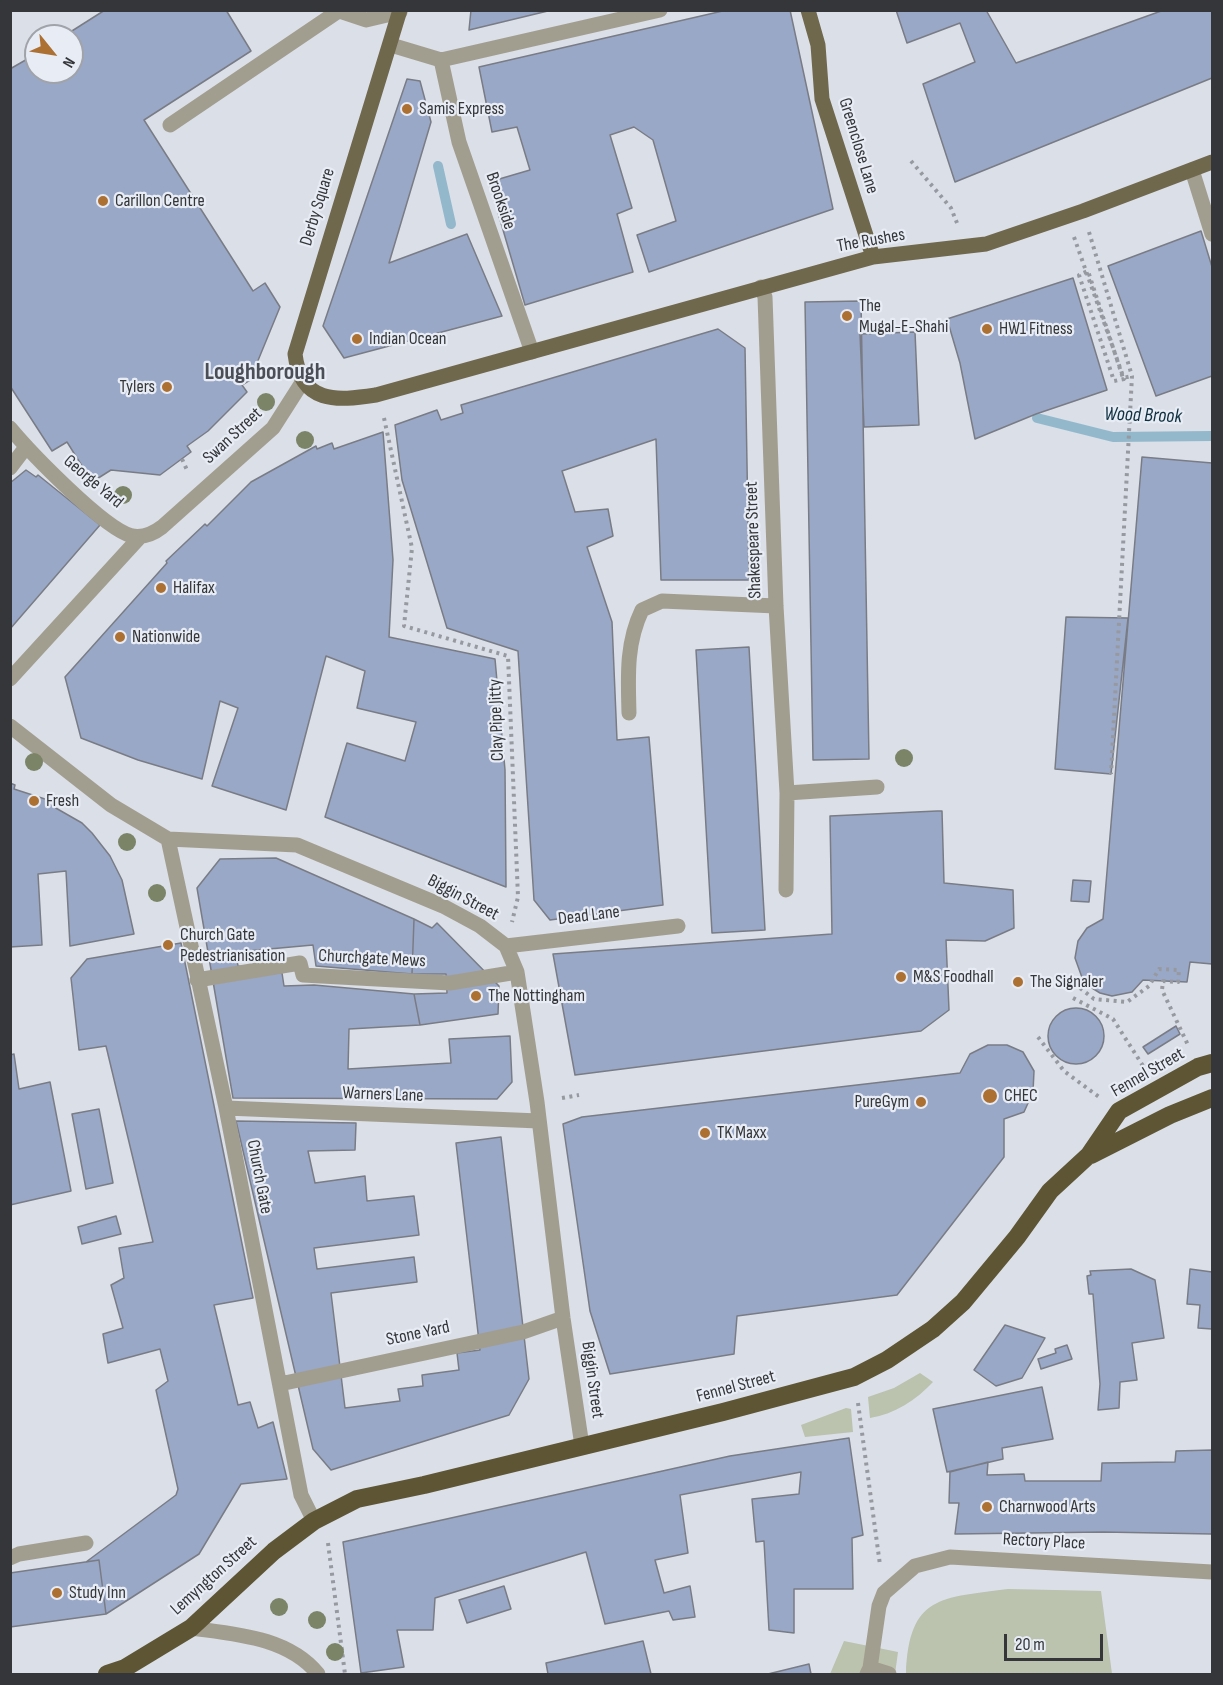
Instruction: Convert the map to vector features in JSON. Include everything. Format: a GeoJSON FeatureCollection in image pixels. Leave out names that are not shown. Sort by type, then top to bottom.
{"type":"FeatureCollection","features":[{"type":"Feature","properties":{"kind":"highway","name":"Fennel Street"},"geometry":{"type":"LineString","coordinates":[[319,1518],[357,1499],[424,1485],[854,1377],[887,1360],[933,1329],[963,1302],[1017,1237],[1050,1191],[1089,1155],[1119,1111],[1205,1065]]}},
{"type":"Feature","properties":{"kind":"highway","name":"Fennel Street"},"geometry":{"type":"LineString","coordinates":[[1089,1155],[1170,1115],[1212,1098]]}},
{"type":"Feature","properties":{"kind":"highway","name":"Lemyngton Street"},"geometry":{"type":"LineString","coordinates":[[107,1674],[125,1668],[190,1628],[274,1551],[319,1518]]}},
{"type":"Feature","properties":{"kind":"main road","name":"Greenclose Lane"},"geometry":{"type":"LineString","coordinates":[[808,10],[818,45],[822,99],[873,257]]}},
{"type":"Feature","properties":{"kind":"main road","name":"Derby Square"},"geometry":{"type":"LineString","coordinates":[[303,381],[297,368],[295,354],[304,319],[400,11]]}},
{"type":"Feature","properties":{"kind":"main road","name":"The Rushes"},"geometry":{"type":"LineString","coordinates":[[532,352],[873,257],[986,244],[1083,212],[1212,162]]}},
{"type":"Feature","properties":{"kind":"main road"},"geometry":{"type":"LineString","coordinates":[[303,381],[314,392],[328,399],[346,399],[376,395],[532,352]]}},
{"type":"Feature","properties":{"kind":"street"},"geometry":{"type":"LineString","coordinates":[[391,45],[441,60],[660,10]]}},
{"type":"Feature","properties":{"kind":"street"},"geometry":{"type":"LineString","coordinates":[[170,125],[337,11],[366,20],[400,11]]}},
{"type":"Feature","properties":{"kind":"street","name":"Brookside"},"geometry":{"type":"LineString","coordinates":[[441,60],[459,142],[532,352]]}},
{"type":"Feature","properties":{"kind":"street"},"geometry":{"type":"LineString","coordinates":[[1192,170],[1212,234]]}},
{"type":"Feature","properties":{"kind":"street","name":"Shakespeare Street"},"geometry":{"type":"LineString","coordinates":[[761,287],[765,309],[776,606],[787,793],[786,890]]}},
{"type":"Feature","properties":{"kind":"street","name":"Swan Street"},"geometry":{"type":"LineString","coordinates":[[10,679],[140,537],[149,536],[162,527],[261,440],[280,418],[303,381]]}},
{"type":"Feature","properties":{"kind":"street","name":"George Yard"},"geometry":{"type":"LineString","coordinates":[[10,428],[49,471],[105,519],[122,532],[140,537]]}},
{"type":"Feature","properties":{"kind":"street"},"geometry":{"type":"LineString","coordinates":[[10,468],[26,447]]}},
{"type":"Feature","properties":{"kind":"street"},"geometry":{"type":"LineString","coordinates":[[629,713],[628,662],[635,624],[642,610],[662,601],[776,606]]}},
{"type":"Feature","properties":{"kind":"street","name":"Biggin Street"},"geometry":{"type":"LineString","coordinates":[[10,726],[111,805],[168,839],[297,845],[443,906],[480,926],[506,946],[517,972],[582,1446]]}},
{"type":"Feature","properties":{"kind":"street"},"geometry":{"type":"LineString","coordinates":[[787,793],[877,787]]}},
{"type":"Feature","properties":{"kind":"street","name":"Church Gate"},"geometry":{"type":"LineString","coordinates":[[168,839],[226,1108],[301,1496],[319,1518]]}},
{"type":"Feature","properties":{"kind":"street","name":"Dead Lane"},"geometry":{"type":"LineString","coordinates":[[506,946],[678,926]]}},
{"type":"Feature","properties":{"kind":"street","name":"Churchgate Mews"},"geometry":{"type":"LineString","coordinates":[[197,980],[300,963],[303,975],[450,983],[517,972]]}},
{"type":"Feature","properties":{"kind":"street","name":"Warners Lane"},"geometry":{"type":"LineString","coordinates":[[226,1108],[539,1121]]}},
{"type":"Feature","properties":{"kind":"street","name":"Stone Yard"},"geometry":{"type":"LineString","coordinates":[[280,1384],[524,1332],[563,1318]]}},
{"type":"Feature","properties":{"kind":"street"},"geometry":{"type":"LineString","coordinates":[[10,1558],[19,1554],[86,1543]]}},
{"type":"Feature","properties":{"kind":"street","name":"Rectory Place"},"geometry":{"type":"LineString","coordinates":[[884,1593],[915,1566],[950,1557],[1212,1572]]}},
{"type":"Feature","properties":{"kind":"street"},"geometry":{"type":"LineString","coordinates":[[884,1593],[879,1606],[868,1671],[889,1674]]}},
{"type":"Feature","properties":{"kind":"street"},"geometry":{"type":"LineString","coordinates":[[190,1628],[258,1639],[285,1648],[318,1674]]}},
{"type":"Feature","properties":{"kind":"path"},"geometry":{"type":"LineString","coordinates":[[911,161],[951,208],[966,247]]}},
{"type":"Feature","properties":{"kind":"path"},"geometry":{"type":"LineString","coordinates":[[1083,212],[1132,376],[1111,774]]}},
{"type":"Feature","properties":{"kind":"path"},"geometry":{"type":"LineString","coordinates":[[1067,216],[1086,271],[1090,281],[1101,314],[1113,346],[1117,357],[1120,368],[1124,379],[1114,381],[1079,275],[1088,271],[1113,345],[1116,356],[1123,378],[1132,376]]}},
{"type":"Feature","properties":{"kind":"path","name":"Clay Pipe Jitty"},"geometry":{"type":"LineString","coordinates":[[376,395],[388,429],[412,548],[404,626],[508,656],[518,897],[506,946]]}},
{"type":"Feature","properties":{"kind":"path"},"geometry":{"type":"LineString","coordinates":[[182,459],[189,469]]}},
{"type":"Feature","properties":{"kind":"path"},"geometry":{"type":"LineString","coordinates":[[1080,988],[1094,999],[1127,1002],[1149,986],[1159,969],[1179,970],[1178,982],[1163,981],[1162,990],[1205,1065]]}},
{"type":"Feature","properties":{"kind":"path"},"geometry":{"type":"LineString","coordinates":[[1073,998],[1113,1019],[1159,1090]]}},
{"type":"Feature","properties":{"kind":"path"},"geometry":{"type":"LineString","coordinates":[[1038,1037],[1064,1071],[1119,1111]]}},
{"type":"Feature","properties":{"kind":"path"},"geometry":{"type":"LineString","coordinates":[[854,1377],[884,1593]]}},
{"type":"Feature","properties":{"kind":"path"},"geometry":{"type":"LineString","coordinates":[[319,1518],[345,1674]]}},
{"type":"Feature","properties":{"kind":"green space"},"geometry":{"type":"Polygon","coordinates":[[[920,1373],[933,1382],[926,1389],[896,1410],[870,1418],[868,1397],[894,1388],[920,1373]]]}},
{"type":"Feature","properties":{"kind":"green space"},"geometry":{"type":"Polygon","coordinates":[[[846,1408],[851,1409],[853,1432],[805,1437],[801,1425],[846,1408]]]}},
{"type":"Feature","properties":{"kind":"green space"},"geometry":{"type":"Polygon","coordinates":[[[1008,1589],[1101,1591],[1112,1674],[906,1674],[908,1648],[914,1629],[922,1615],[933,1605],[964,1595],[1008,1589]]]}},
{"type":"Feature","properties":{"kind":"green space"},"geometry":{"type":"Polygon","coordinates":[[[844,1641],[898,1652],[895,1674],[830,1674],[844,1641]]]}},
{"type":"Feature","properties":{"kind":"building","name":"Carillon Centre"},"geometry":{"type":"Polygon","coordinates":[[[105,10],[226,10],[251,51],[144,120],[253,291],[265,283],[280,307],[250,380],[242,385],[247,392],[208,431],[187,446],[191,452],[160,475],[111,470],[92,482],[67,442],[52,451],[10,386],[10,69],[24,61],[24,84],[84,84],[83,24],[105,10]]]}},
{"type":"Feature","properties":{"kind":"building"},"geometry":{"type":"Polygon","coordinates":[[[471,10],[552,10],[469,30],[471,10]]]}},
{"type":"Feature","properties":{"kind":"building"},"geometry":{"type":"Polygon","coordinates":[[[727,10],[790,10],[833,209],[649,272],[637,235],[676,221],[653,140],[634,127],[610,135],[632,208],[617,214],[633,272],[525,305],[489,182],[530,170],[517,127],[492,132],[479,67],[727,10]]]}},
{"type":"Feature","properties":{"kind":"building"},"geometry":{"type":"Polygon","coordinates":[[[896,10],[986,10],[1016,63],[1164,10],[1212,10],[1212,78],[955,182],[923,84],[975,62],[960,23],[907,43],[896,10]]]}},
{"type":"Feature","properties":{"kind":"building"},"geometry":{"type":"Polygon","coordinates":[[[407,79],[420,81],[431,122],[389,263],[467,234],[502,316],[344,358],[323,326],[407,79]]]}},
{"type":"Feature","properties":{"kind":"building"},"geometry":{"type":"Polygon","coordinates":[[[1201,231],[1212,267],[1212,376],[1156,396],[1108,266],[1201,231]]]}},
{"type":"Feature","properties":{"kind":"building"},"geometry":{"type":"Polygon","coordinates":[[[1073,278],[1107,390],[1036,414],[975,439],[960,363],[947,319],[1073,278]]]}},
{"type":"Feature","properties":{"kind":"building"},"geometry":{"type":"Polygon","coordinates":[[[861,301],[869,759],[813,760],[805,302],[861,301]]]}},
{"type":"Feature","properties":{"kind":"building"},"geometry":{"type":"Polygon","coordinates":[[[718,329],[745,348],[749,580],[661,580],[656,439],[562,471],[575,512],[608,509],[613,536],[587,547],[612,622],[617,740],[649,737],[663,905],[550,920],[534,900],[518,651],[447,628],[402,480],[395,425],[437,410],[441,420],[463,413],[461,405],[718,329]]]}},
{"type":"Feature","properties":{"kind":"building"},"geometry":{"type":"Polygon","coordinates":[[[915,332],[919,425],[864,427],[860,334],[915,332]]]}},
{"type":"Feature","properties":{"kind":"building"},"geometry":{"type":"Polygon","coordinates":[[[383,432],[393,560],[389,637],[495,659],[505,770],[506,887],[325,817],[347,743],[405,761],[416,722],[357,708],[365,671],[326,656],[286,810],[212,786],[238,708],[220,701],[202,779],[138,760],[81,738],[65,677],[167,563],[166,561],[205,524],[207,526],[251,482],[316,446],[317,449],[332,443],[334,449],[383,432]]]}},
{"type":"Feature","properties":{"kind":"building"},"geometry":{"type":"Polygon","coordinates":[[[1142,457],[1212,463],[1212,964],[1190,962],[1187,982],[1143,980],[1132,992],[1112,996],[1100,993],[1084,983],[1075,958],[1078,941],[1087,928],[1103,919],[1142,457]]]}},
{"type":"Feature","properties":{"kind":"building"},"geometry":{"type":"Polygon","coordinates":[[[26,470],[36,477],[38,475],[100,525],[10,629],[10,483],[26,470]]]}},
{"type":"Feature","properties":{"kind":"building"},"geometry":{"type":"Polygon","coordinates":[[[1066,617],[1128,618],[1111,774],[1055,769],[1066,617]]]}},
{"type":"Feature","properties":{"kind":"building"},"geometry":{"type":"Polygon","coordinates":[[[749,647],[765,930],[712,933],[696,650],[749,647]]]}},
{"type":"Feature","properties":{"kind":"building"},"geometry":{"type":"Polygon","coordinates":[[[10,783],[15,785],[14,789],[48,800],[47,803],[82,823],[92,833],[110,856],[122,880],[134,934],[70,946],[66,871],[38,874],[42,945],[10,947],[10,783]]]}},
{"type":"Feature","properties":{"kind":"building"},"geometry":{"type":"Polygon","coordinates":[[[942,811],[944,883],[1013,890],[1014,928],[985,941],[946,940],[949,1010],[921,1031],[575,1075],[553,954],[832,934],[830,816],[942,811]]]}},
{"type":"Feature","properties":{"kind":"building"},"geometry":{"type":"Polygon","coordinates":[[[276,858],[414,919],[412,974],[316,966],[313,945],[236,952],[238,966],[282,973],[284,986],[314,985],[414,994],[420,1025],[349,1029],[348,1069],[451,1063],[449,1039],[510,1036],[512,1082],[497,1099],[233,1098],[197,888],[220,859],[276,858]]]}},
{"type":"Feature","properties":{"kind":"building"},"geometry":{"type":"Polygon","coordinates":[[[1073,880],[1091,881],[1089,902],[1071,901],[1073,880]]]}},
{"type":"Feature","properties":{"kind":"building"},"geometry":{"type":"Polygon","coordinates":[[[414,919],[432,928],[437,923],[499,986],[498,1014],[420,1025],[414,994],[447,993],[446,974],[412,974],[414,919]]]}},
{"type":"Feature","properties":{"kind":"building"},"geometry":{"type":"Polygon","coordinates":[[[181,943],[253,1298],[214,1305],[238,1405],[250,1402],[258,1428],[273,1422],[287,1479],[241,1484],[199,1554],[106,1614],[99,1560],[86,1562],[176,1495],[178,1489],[156,1390],[168,1381],[160,1349],[108,1363],[103,1334],[123,1328],[111,1285],[124,1278],[119,1248],[153,1242],[106,1046],[79,1050],[71,978],[87,959],[181,943]]]}},
{"type":"Feature","properties":{"kind":"building"},"geometry":{"type":"Polygon","coordinates":[[[1076,1008],[1087,1010],[1096,1016],[1102,1025],[1104,1036],[1102,1047],[1096,1056],[1087,1062],[1076,1064],[1065,1062],[1056,1056],[1050,1047],[1048,1036],[1050,1025],[1056,1016],[1065,1010],[1076,1008]]]}},
{"type":"Feature","properties":{"kind":"building"},"geometry":{"type":"Polygon","coordinates":[[[1176,1026],[1180,1034],[1148,1054],[1143,1047],[1176,1026]]]}},
{"type":"Feature","properties":{"kind":"building"},"geometry":{"type":"Polygon","coordinates":[[[988,1045],[1007,1045],[1023,1052],[1034,1071],[1033,1092],[1024,1112],[1004,1119],[1004,1157],[897,1295],[737,1316],[734,1354],[610,1374],[590,1311],[563,1124],[582,1117],[960,1073],[970,1054],[988,1045]]]}},
{"type":"Feature","properties":{"kind":"building"},"geometry":{"type":"Polygon","coordinates":[[[14,1054],[19,1089],[50,1082],[71,1191],[10,1205],[10,1055],[14,1054]]]}},
{"type":"Feature","properties":{"kind":"building"},"geometry":{"type":"Polygon","coordinates":[[[99,1109],[113,1183],[86,1189],[72,1114],[99,1109]]]}},
{"type":"Feature","properties":{"kind":"building"},"geometry":{"type":"Polygon","coordinates":[[[236,1121],[356,1123],[355,1150],[308,1151],[315,1183],[365,1176],[367,1201],[414,1196],[419,1235],[314,1248],[317,1269],[414,1257],[417,1282],[331,1293],[345,1408],[400,1401],[398,1389],[423,1386],[422,1375],[459,1370],[457,1353],[480,1350],[456,1143],[501,1137],[529,1379],[509,1415],[331,1470],[313,1449],[236,1121]]]}},
{"type":"Feature","properties":{"kind":"building"},"geometry":{"type":"Polygon","coordinates":[[[116,1216],[121,1234],[82,1244],[78,1227],[116,1216]]]}},
{"type":"Feature","properties":{"kind":"building"},"geometry":{"type":"Polygon","coordinates":[[[1131,1269],[1155,1280],[1164,1338],[1132,1343],[1137,1380],[1120,1382],[1119,1408],[1098,1410],[1100,1384],[1093,1294],[1089,1294],[1087,1276],[1091,1275],[1090,1271],[1131,1269]]]}},
{"type":"Feature","properties":{"kind":"building"},"geometry":{"type":"Polygon","coordinates":[[[1190,1269],[1212,1272],[1212,1329],[1198,1328],[1200,1305],[1187,1304],[1190,1269]]]}},
{"type":"Feature","properties":{"kind":"building"},"geometry":{"type":"Polygon","coordinates":[[[1005,1325],[1045,1338],[1022,1378],[996,1386],[974,1370],[1005,1325]]]}},
{"type":"Feature","properties":{"kind":"building"},"geometry":{"type":"Polygon","coordinates":[[[1067,1345],[1072,1359],[1041,1369],[1038,1359],[1056,1353],[1055,1349],[1067,1345]]]}},
{"type":"Feature","properties":{"kind":"building"},"geometry":{"type":"Polygon","coordinates":[[[1042,1387],[1053,1439],[1002,1448],[1003,1459],[947,1472],[933,1409],[1042,1387]]]}},
{"type":"Feature","properties":{"kind":"building"},"geometry":{"type":"Polygon","coordinates":[[[849,1438],[863,1535],[852,1538],[853,1589],[794,1589],[794,1633],[769,1630],[764,1541],[756,1542],[752,1499],[799,1494],[801,1472],[680,1495],[688,1553],[655,1560],[664,1593],[690,1586],[695,1617],[673,1620],[669,1611],[605,1624],[586,1552],[435,1598],[433,1630],[397,1630],[404,1667],[361,1673],[343,1542],[730,1456],[849,1438]]]}},
{"type":"Feature","properties":{"kind":"building"},"geometry":{"type":"Polygon","coordinates":[[[1212,1450],[1212,1534],[1103,1532],[955,1534],[959,1503],[949,1503],[950,1472],[988,1462],[987,1475],[1024,1474],[1025,1481],[1101,1481],[1102,1463],[1175,1462],[1176,1451],[1212,1450]]]}},
{"type":"Feature","properties":{"kind":"building","name":"Study Inn"},"geometry":{"type":"Polygon","coordinates":[[[99,1560],[106,1614],[10,1627],[10,1573],[99,1560]]]}},
{"type":"Feature","properties":{"kind":"building"},"geometry":{"type":"Polygon","coordinates":[[[504,1586],[511,1609],[467,1623],[459,1600],[504,1586]]]}},
{"type":"Feature","properties":{"kind":"building"},"geometry":{"type":"Polygon","coordinates":[[[643,1641],[651,1674],[548,1674],[546,1663],[643,1641]]]}},
{"type":"Feature","properties":{"kind":"building"},"geometry":{"type":"Polygon","coordinates":[[[809,1664],[811,1674],[768,1674],[809,1664]]]}},
{"type":"Feature","properties":{"kind":"waterway","name":"Wood Brook"},"geometry":{"type":"LineString","coordinates":[[438,166],[451,224]]}},
{"type":"Feature","properties":{"kind":"waterway","name":"Wood Brook"},"geometry":{"type":"LineString","coordinates":[[1037,418],[1113,437],[1212,436]]}},
{"type":"Feature","properties":{"kind":"place","name":"Samis Express"},"geometry":{"type":"Point","coordinates":[407,109]}},
{"type":"Feature","properties":{"kind":"place","name":"Carillon Centre"},"geometry":{"type":"Point","coordinates":[103,201]}},
{"type":"Feature","properties":{"kind":"place","name":"The Mugal-E-Shahi"},"geometry":{"type":"Point","coordinates":[847,316]}},
{"type":"Feature","properties":{"kind":"place","name":"HW1 Fitness"},"geometry":{"type":"Point","coordinates":[987,329]}},
{"type":"Feature","properties":{"kind":"place","name":"Indian Ocean"},"geometry":{"type":"Point","coordinates":[357,339]}},
{"type":"Feature","properties":{"kind":"place","name":"Tylers"},"geometry":{"type":"Point","coordinates":[167,387]}},
{"type":"Feature","properties":{"kind":"place","name":"Halifax"},"geometry":{"type":"Point","coordinates":[161,588]}},
{"type":"Feature","properties":{"kind":"place","name":"Nationwide"},"geometry":{"type":"Point","coordinates":[120,637]}},
{"type":"Feature","properties":{"kind":"place","name":"Fresh"},"geometry":{"type":"Point","coordinates":[34,801]}},
{"type":"Feature","properties":{"kind":"place","name":"Church Gate Pedestrianisation"},"geometry":{"type":"Point","coordinates":[168,945]}},
{"type":"Feature","properties":{"kind":"place","name":"M&S Foodhall"},"geometry":{"type":"Point","coordinates":[901,977]}},
{"type":"Feature","properties":{"kind":"place","name":"The Signaler"},"geometry":{"type":"Point","coordinates":[1018,982]}},
{"type":"Feature","properties":{"kind":"place","name":"The Nottingham"},"geometry":{"type":"Point","coordinates":[476,996]}},
{"type":"Feature","properties":{"kind":"place","name":"CHEC"},"geometry":{"type":"Point","coordinates":[990,1096]}},
{"type":"Feature","properties":{"kind":"place","name":"PureGym"},"geometry":{"type":"Point","coordinates":[921,1102]}},
{"type":"Feature","properties":{"kind":"place","name":"TK Maxx"},"geometry":{"type":"Point","coordinates":[705,1133]}},
{"type":"Feature","properties":{"kind":"place","name":"Charnwood Arts"},"geometry":{"type":"Point","coordinates":[987,1507]}},
{"type":"Feature","properties":{"kind":"place","name":"Study Inn"},"geometry":{"type":"Point","coordinates":[57,1593]}},
{"type":"Feature","properties":{"kind":"district","name":"Loughborough"},"geometry":{"type":"Point","coordinates":[265,373]}}]}
